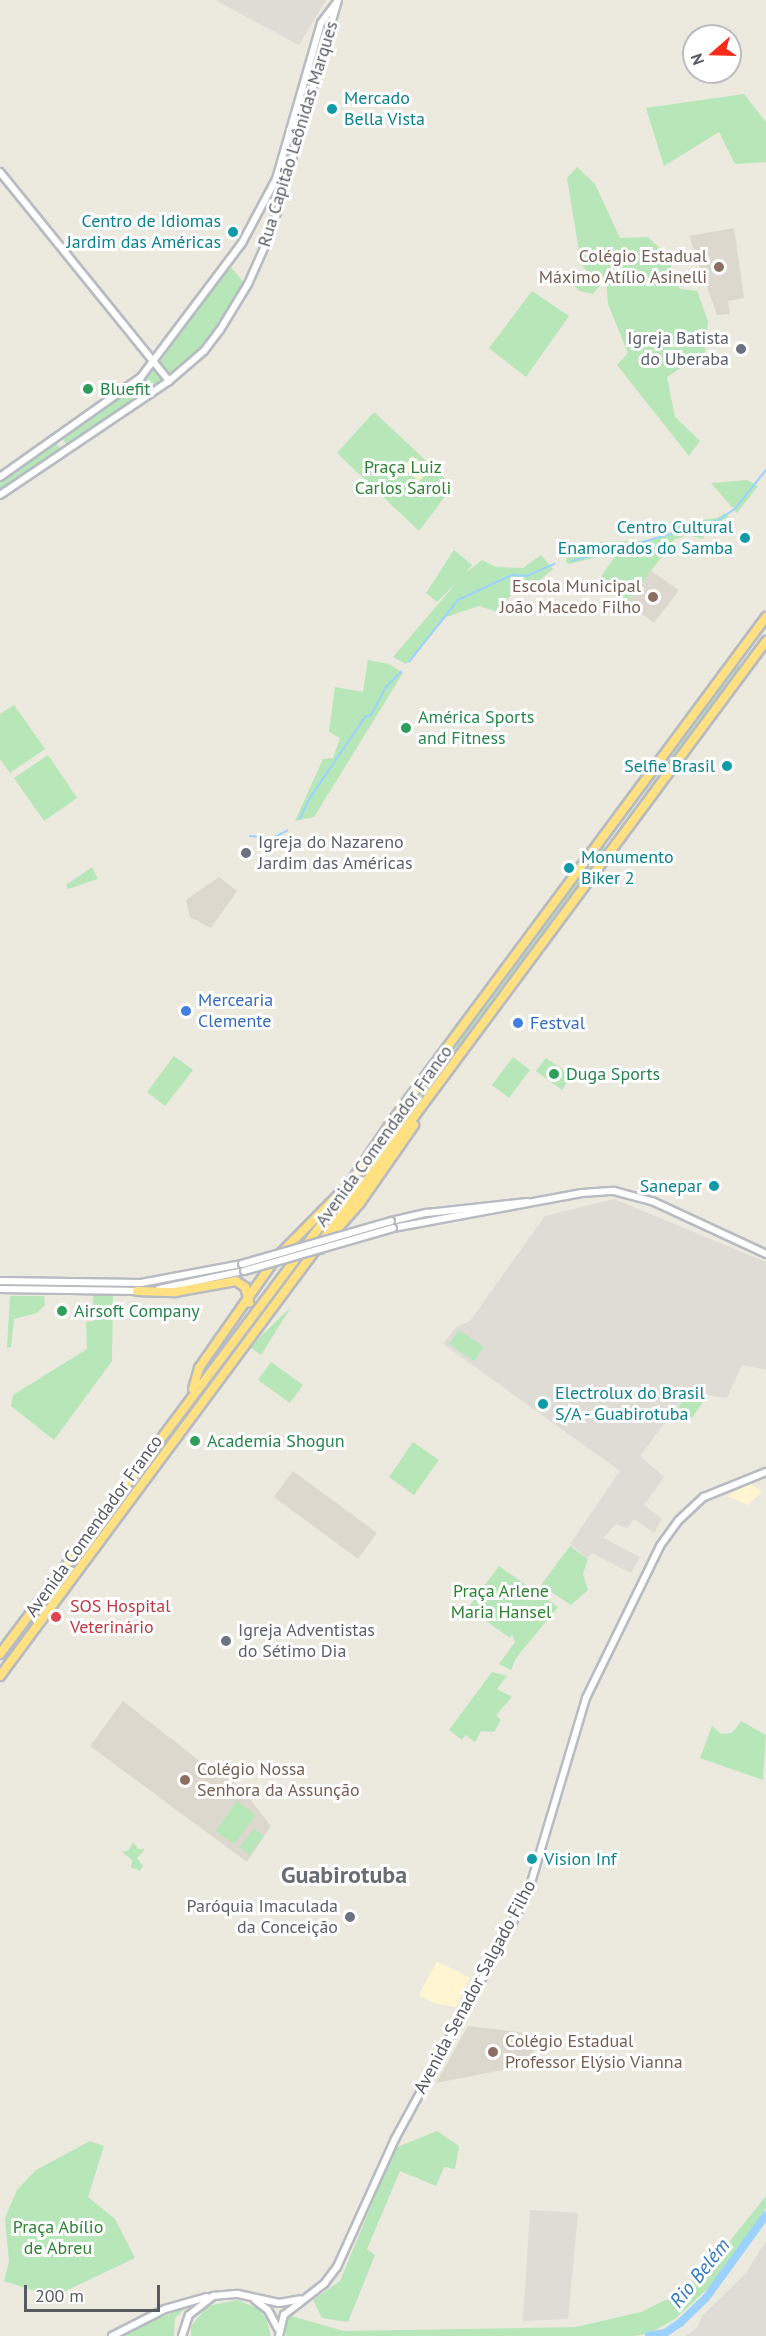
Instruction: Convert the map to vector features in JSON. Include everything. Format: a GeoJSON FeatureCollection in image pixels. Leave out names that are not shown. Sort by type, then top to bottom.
{"type":"FeatureCollection","features":[{"type":"Feature","properties":{"kind":"highway","name":"Avenida Comendador Franco"},"geometry":{"type":"LineString","coordinates":[[0,1654],[352,1181],[766,617]]}},
{"type":"Feature","properties":{"kind":"highway","name":"Avenida Comendador Franco"},"geometry":{"type":"LineString","coordinates":[[0,1676],[313,1254],[325,1245],[360,1203],[443,1078],[766,641]]}},
{"type":"Feature","properties":{"kind":"highway"},"geometry":{"type":"LineString","coordinates":[[735,660],[743,664],[743,671]]}},
{"type":"Feature","properties":{"kind":"highway"},"geometry":{"type":"LineString","coordinates":[[605,835],[608,844],[616,843]]}},
{"type":"Feature","properties":{"kind":"highway"},"geometry":{"type":"LineString","coordinates":[[190,1396],[199,1368],[249,1302],[286,1245],[352,1181]]}},
{"type":"Feature","properties":{"kind":"highway"},"geometry":{"type":"LineString","coordinates":[[313,1254],[352,1241]]}},
{"type":"Feature","properties":{"kind":"highway"},"geometry":{"type":"LineString","coordinates":[[137,1291],[175,1292],[236,1281],[245,1287],[249,1302]]}},
{"type":"Feature","properties":{"kind":"highway"},"geometry":{"type":"LineString","coordinates":[[22,1624],[24,1633],[34,1631]]}},
{"type":"Feature","properties":{"kind":"highway"},"geometry":{"type":"LineString","coordinates":[[11,1639],[19,1639],[21,1647]]}},
{"type":"Feature","properties":{"kind":"main road","name":"Rua Capitão Leônidas Marques"},"geometry":{"type":"LineString","coordinates":[[0,477],[137,381],[155,363],[263,208],[281,166],[321,23],[338,0]]}},
{"type":"Feature","properties":{"kind":"main road","name":"Rua Capitão Leônidas Marques"},"geometry":{"type":"LineString","coordinates":[[0,495],[169,381],[214,339],[261,257],[338,0]]}},
{"type":"Feature","properties":{"kind":"main road"},"geometry":{"type":"LineString","coordinates":[[0,172],[169,381]]}},
{"type":"Feature","properties":{"kind":"main road"},"geometry":{"type":"LineString","coordinates":[[0,1288],[137,1291],[186,1285],[392,1225],[427,1212],[534,1202],[598,1191],[632,1194],[766,1254]]}},
{"type":"Feature","properties":{"kind":"main road"},"geometry":{"type":"LineString","coordinates":[[0,1281],[141,1283],[243,1267]]}},
{"type":"Feature","properties":{"kind":"main road","name":"Avenida Senador Salgado Filho"},"geometry":{"type":"LineString","coordinates":[[279,2333],[284,2315],[324,2284],[337,2267],[395,2139],[527,1896],[586,1698],[660,1546],[679,1520],[704,1497],[766,1472]]}},
{"type":"Feature","properties":{"kind":"main road"},"geometry":{"type":"LineString","coordinates":[[112,2336],[165,2309],[213,2296],[232,2293],[279,2303],[304,2298]]}},
{"type":"Feature","properties":{"kind":"main road"},"geometry":{"type":"LineString","coordinates":[[182,2335],[189,2315],[213,2296]]}},
{"type":"Feature","properties":{"kind":"main road"},"geometry":{"type":"LineString","coordinates":[[251,2297],[268,2310],[279,2333]]}},
{"type":"Feature","properties":{"kind":"shaded area"},"geometry":{"type":"Polygon","coordinates":[[[215,0],[326,0],[299,45],[215,0]]]}},
{"type":"Feature","properties":{"kind":"shaded area","name":"Colégio Estadual Máximo Atílio Asinelli"},"geometry":{"type":"Polygon","coordinates":[[[734,228],[744,298],[728,301],[730,314],[717,315],[689,236],[734,228]]]}},
{"type":"Feature","properties":{"kind":"shaded area","name":"Escola Municipal João Macedo Filho"},"geometry":{"type":"Polygon","coordinates":[[[651,571],[679,590],[654,623],[627,603],[651,571]]]}},
{"type":"Feature","properties":{"kind":"shaded area"},"geometry":{"type":"Polygon","coordinates":[[[219,877],[237,891],[211,928],[190,917],[186,900],[219,877]]]}},
{"type":"Feature","properties":{"kind":"shaded area"},"geometry":{"type":"Polygon","coordinates":[[[614,1199],[766,1262],[766,1370],[742,1365],[727,1398],[688,1392],[640,1456],[664,1477],[644,1505],[662,1519],[654,1533],[634,1519],[627,1528],[616,1524],[603,1538],[640,1557],[631,1573],[592,1553],[587,1558],[570,1544],[620,1471],[443,1344],[456,1327],[470,1321],[545,1216],[614,1199]]]}},
{"type":"Feature","properties":{"kind":"shaded area"},"geometry":{"type":"Polygon","coordinates":[[[293,1471],[377,1533],[358,1559],[274,1497],[293,1471]]]}},
{"type":"Feature","properties":{"kind":"shaded area"},"geometry":{"type":"Polygon","coordinates":[[[750,1483],[762,1492],[748,1505],[727,1496],[750,1483]]]}},
{"type":"Feature","properties":{"kind":"shaded area","name":"Colégio Nossa Senhora da Assunção"},"geometry":{"type":"Polygon","coordinates":[[[123,1701],[206,1766],[215,1763],[246,1794],[271,1826],[247,1862],[90,1746],[123,1701]]]}},
{"type":"Feature","properties":{"kind":"shaded area"},"geometry":{"type":"Polygon","coordinates":[[[437,1961],[470,1978],[456,2007],[436,2004],[419,1995],[437,1961]]]}},
{"type":"Feature","properties":{"kind":"shaded area","name":"Colégio Estadual Professor Elýsio Vianna"},"geometry":{"type":"Polygon","coordinates":[[[468,2026],[534,2034],[533,2064],[436,2083],[468,2026]]]}},
{"type":"Feature","properties":{"kind":"shaded area"},"geometry":{"type":"Polygon","coordinates":[[[530,2210],[578,2213],[568,2319],[523,2321],[530,2210]]]}},
{"type":"Feature","properties":{"kind":"shaded area"},"geometry":{"type":"Polygon","coordinates":[[[766,2241],[766,2336],[685,2336],[696,2329],[703,2315],[746,2273],[766,2241]]]}},
{"type":"Feature","properties":{"kind":"green space"},"geometry":{"type":"Polygon","coordinates":[[[744,94],[766,122],[766,162],[735,164],[719,132],[664,166],[646,108],[744,94]]]}},
{"type":"Feature","properties":{"kind":"green space"},"geometry":{"type":"Polygon","coordinates":[[[577,167],[595,184],[620,238],[648,237],[663,251],[671,251],[671,276],[680,289],[697,291],[708,321],[705,352],[667,377],[675,417],[700,441],[689,456],[617,365],[628,353],[608,304],[606,278],[593,294],[580,291],[569,282],[588,274],[581,263],[567,178],[577,167]]]}},
{"type":"Feature","properties":{"kind":"green space"},"geometry":{"type":"Polygon","coordinates":[[[229,265],[244,283],[213,336],[170,376],[160,362],[229,265]]]}},
{"type":"Feature","properties":{"kind":"green space"},"geometry":{"type":"Polygon","coordinates":[[[532,291],[569,316],[526,377],[489,348],[532,291]]]}},
{"type":"Feature","properties":{"kind":"green space"},"geometry":{"type":"Polygon","coordinates":[[[154,369],[163,380],[67,445],[62,438],[154,369]]]}},
{"type":"Feature","properties":{"kind":"green space","name":"Praça Luiz Carlos Saroli"},"geometry":{"type":"Polygon","coordinates":[[[374,412],[453,486],[419,531],[337,453],[374,412]]]}},
{"type":"Feature","properties":{"kind":"green space"},"geometry":{"type":"Polygon","coordinates":[[[55,442],[61,449],[0,491],[0,482],[55,442]]]}},
{"type":"Feature","properties":{"kind":"green space"},"geometry":{"type":"Polygon","coordinates":[[[747,480],[758,486],[737,513],[711,483],[747,480]]]}},
{"type":"Feature","properties":{"kind":"green space"},"geometry":{"type":"Polygon","coordinates":[[[725,513],[729,517],[708,527],[703,539],[688,535],[675,539],[626,604],[598,581],[618,552],[569,564],[566,562],[567,556],[592,542],[643,541],[670,534],[681,522],[717,518],[725,513]]]}},
{"type":"Feature","properties":{"kind":"green space"},"geometry":{"type":"Polygon","coordinates":[[[454,550],[472,565],[466,573],[482,560],[496,567],[523,568],[541,555],[553,569],[540,580],[514,591],[498,612],[479,606],[446,617],[406,664],[393,657],[458,581],[437,602],[426,593],[454,550]]]}},
{"type":"Feature","properties":{"kind":"green space"},"geometry":{"type":"Polygon","coordinates":[[[368,660],[389,664],[403,673],[314,817],[295,821],[323,759],[333,758],[340,738],[329,732],[335,687],[363,692],[368,660]]]}},
{"type":"Feature","properties":{"kind":"green space"},"geometry":{"type":"Polygon","coordinates":[[[737,663],[741,670],[619,835],[616,834],[737,663]]]}},
{"type":"Feature","properties":{"kind":"green space"},"geometry":{"type":"Polygon","coordinates":[[[14,705],[45,749],[10,773],[0,759],[0,714],[14,705]]]}},
{"type":"Feature","properties":{"kind":"green space"},"geometry":{"type":"Polygon","coordinates":[[[48,755],[77,798],[44,821],[14,778],[48,755]]]}},
{"type":"Feature","properties":{"kind":"green space"},"geometry":{"type":"Polygon","coordinates":[[[603,844],[607,850],[324,1234],[319,1234],[388,1135],[603,844]]]}},
{"type":"Feature","properties":{"kind":"green space"},"geometry":{"type":"Polygon","coordinates":[[[92,867],[98,879],[68,889],[66,885],[92,867]]]}},
{"type":"Feature","properties":{"kind":"green space"},"geometry":{"type":"Polygon","coordinates":[[[174,1056],[193,1070],[165,1106],[147,1092],[174,1056]]]}},
{"type":"Feature","properties":{"kind":"green space"},"geometry":{"type":"Polygon","coordinates":[[[513,1057],[530,1070],[509,1098],[492,1085],[513,1057]]]}},
{"type":"Feature","properties":{"kind":"green space","name":"Duga Sports"},"geometry":{"type":"Polygon","coordinates":[[[546,1058],[572,1076],[562,1090],[536,1071],[546,1058]]]}},
{"type":"Feature","properties":{"kind":"green space"},"geometry":{"type":"Polygon","coordinates":[[[295,1267],[297,1269],[189,1415],[183,1411],[295,1267]]]}},
{"type":"Feature","properties":{"kind":"green space"},"geometry":{"type":"Polygon","coordinates":[[[93,1295],[113,1295],[112,1361],[54,1440],[11,1406],[13,1395],[87,1349],[86,1322],[94,1321],[93,1295]]]}},
{"type":"Feature","properties":{"kind":"green space"},"geometry":{"type":"Polygon","coordinates":[[[10,1296],[44,1296],[45,1305],[37,1313],[14,1319],[11,1347],[7,1348],[10,1296]]]}},
{"type":"Feature","properties":{"kind":"green space"},"geometry":{"type":"Polygon","coordinates":[[[291,1307],[261,1355],[251,1348],[260,1337],[291,1307]]]}},
{"type":"Feature","properties":{"kind":"green space"},"geometry":{"type":"Polygon","coordinates":[[[459,1330],[484,1347],[474,1361],[449,1344],[459,1330]]]}},
{"type":"Feature","properties":{"kind":"green space"},"geometry":{"type":"Polygon","coordinates":[[[271,1362],[303,1385],[290,1403],[258,1380],[271,1362]]]}},
{"type":"Feature","properties":{"kind":"green space"},"geometry":{"type":"Polygon","coordinates":[[[688,1393],[707,1396],[692,1418],[678,1407],[688,1393]]]}},
{"type":"Feature","properties":{"kind":"green space"},"geometry":{"type":"Polygon","coordinates":[[[175,1421],[181,1425],[30,1629],[28,1623],[175,1421]]]}},
{"type":"Feature","properties":{"kind":"green space"},"geometry":{"type":"Polygon","coordinates":[[[413,1442],[439,1460],[414,1495],[389,1477],[413,1442]]]}},
{"type":"Feature","properties":{"kind":"green space"},"geometry":{"type":"Polygon","coordinates":[[[570,1546],[588,1559],[583,1574],[588,1590],[571,1605],[541,1585],[570,1546]]]}},
{"type":"Feature","properties":{"kind":"green space","name":"Praça Arlene Maria Hansel"},"geometry":{"type":"Polygon","coordinates":[[[499,1566],[558,1607],[516,1658],[511,1670],[499,1664],[515,1642],[512,1634],[510,1638],[468,1608],[499,1566]]]}},
{"type":"Feature","properties":{"kind":"green space"},"geometry":{"type":"Polygon","coordinates":[[[492,1672],[507,1676],[497,1689],[512,1697],[496,1715],[501,1720],[494,1732],[481,1731],[475,1742],[465,1735],[462,1740],[449,1730],[492,1672]]]}},
{"type":"Feature","properties":{"kind":"green space"},"geometry":{"type":"Polygon","coordinates":[[[741,1721],[766,1735],[763,1780],[700,1758],[712,1726],[721,1734],[732,1733],[741,1721]]]}},
{"type":"Feature","properties":{"kind":"green space"},"geometry":{"type":"Polygon","coordinates":[[[237,1801],[256,1815],[234,1844],[216,1831],[237,1801]]]}},
{"type":"Feature","properties":{"kind":"green space"},"geometry":{"type":"Polygon","coordinates":[[[254,1829],[264,1836],[249,1855],[240,1847],[254,1829]]]}},
{"type":"Feature","properties":{"kind":"green space"},"geometry":{"type":"Polygon","coordinates":[[[133,1842],[138,1849],[145,1849],[137,1858],[143,1866],[140,1871],[131,1867],[132,1860],[122,1852],[129,1850],[133,1842]]]}},
{"type":"Feature","properties":{"kind":"green space"},"geometry":{"type":"Polygon","coordinates":[[[437,2131],[459,2146],[455,2169],[444,2167],[436,2186],[400,2171],[367,2249],[375,2255],[348,2322],[322,2318],[313,2300],[340,2281],[395,2148],[437,2131]]]}},
{"type":"Feature","properties":{"kind":"green space","name":"Praça Abílio de Abreu"},"geometry":{"type":"Polygon","coordinates":[[[90,2141],[104,2146],[88,2197],[115,2219],[135,2258],[53,2297],[4,2281],[9,2262],[5,2218],[17,2190],[36,2170],[90,2141]]]}},
{"type":"Feature","properties":{"kind":"green space"},"geometry":{"type":"Polygon","coordinates":[[[766,2196],[766,2208],[717,2280],[675,2319],[650,2333],[634,2336],[286,2336],[285,2320],[291,2316],[344,2331],[576,2327],[641,2312],[672,2297],[705,2272],[766,2196]]]}},
{"type":"Feature","properties":{"kind":"green space"},"geometry":{"type":"Polygon","coordinates":[[[237,2300],[257,2308],[266,2318],[271,2336],[191,2336],[191,2326],[208,2306],[237,2300]]]}},
{"type":"Feature","properties":{"kind":"green space"},"geometry":{"type":"Polygon","coordinates":[[[188,2306],[175,2318],[174,2336],[118,2336],[188,2306]]]}},
{"type":"Feature","properties":{"kind":"sand"},"geometry":{"type":"Polygon","coordinates":[[[412,456],[429,471],[419,481],[403,468],[412,456]]]}},
{"type":"Feature","properties":{"kind":"waterway"},"geometry":{"type":"LineString","coordinates":[[618,549],[719,520],[735,509],[766,470]]}},
{"type":"Feature","properties":{"kind":"waterway"},"geometry":{"type":"LineString","coordinates":[[572,561],[610,550]]}},
{"type":"Feature","properties":{"kind":"waterway"},"geometry":{"type":"LineString","coordinates":[[409,662],[458,600],[512,575],[527,576],[554,564]]}},
{"type":"Feature","properties":{"kind":"waterway"},"geometry":{"type":"LineString","coordinates":[[300,819],[310,798],[365,717],[371,715],[386,687],[401,672]]}},
{"type":"Feature","properties":{"kind":"waterway"},"geometry":{"type":"LineString","coordinates":[[250,836],[273,838],[287,831]]}},
{"type":"Feature","properties":{"kind":"waterway","name":"Rio Belém"},"geometry":{"type":"LineString","coordinates":[[649,2336],[665,2333],[680,2323],[706,2298],[766,2215]]}},
{"type":"Feature","properties":{"kind":"place","name":"Mercado Bella Vista"},"geometry":{"type":"Point","coordinates":[332,109]}},
{"type":"Feature","properties":{"kind":"place","name":"Centro de Idiomas Jardim das Américas"},"geometry":{"type":"Point","coordinates":[233,232]}},
{"type":"Feature","properties":{"kind":"place","name":"Colégio Estadual Máximo Atílio Asinelli"},"geometry":{"type":"Point","coordinates":[719,267]}},
{"type":"Feature","properties":{"kind":"place","name":"Igreja Batista do Uberaba"},"geometry":{"type":"Point","coordinates":[741,349]}},
{"type":"Feature","properties":{"kind":"place","name":"Bluefit"},"geometry":{"type":"Point","coordinates":[88,389]}},
{"type":"Feature","properties":{"kind":"place","name":"Centro Cultural Enamorados do Samba"},"geometry":{"type":"Point","coordinates":[745,538]}},
{"type":"Feature","properties":{"kind":"place","name":"Escola Municipal João Macedo Filho"},"geometry":{"type":"Point","coordinates":[653,597]}},
{"type":"Feature","properties":{"kind":"place","name":"América Sports and Fitness"},"geometry":{"type":"Point","coordinates":[406,728]}},
{"type":"Feature","properties":{"kind":"place","name":"Selfie Brasil"},"geometry":{"type":"Point","coordinates":[727,766]}},
{"type":"Feature","properties":{"kind":"place","name":"Igreja do Nazareno Jardim das Américas"},"geometry":{"type":"Point","coordinates":[246,853]}},
{"type":"Feature","properties":{"kind":"place","name":"Monumento Biker 2"},"geometry":{"type":"Point","coordinates":[569,868]}},
{"type":"Feature","properties":{"kind":"place","name":"Mercearia Clemente"},"geometry":{"type":"Point","coordinates":[186,1011]}},
{"type":"Feature","properties":{"kind":"place","name":"Festval"},"geometry":{"type":"Point","coordinates":[518,1023]}},
{"type":"Feature","properties":{"kind":"place","name":"Duga Sports"},"geometry":{"type":"Point","coordinates":[554,1074]}},
{"type":"Feature","properties":{"kind":"place","name":"Sanepar"},"geometry":{"type":"Point","coordinates":[714,1186]}},
{"type":"Feature","properties":{"kind":"place","name":"Airsoft Company"},"geometry":{"type":"Point","coordinates":[62,1311]}},
{"type":"Feature","properties":{"kind":"place","name":"Electrolux do Brasil S/A - Guabirotuba"},"geometry":{"type":"Point","coordinates":[543,1404]}},
{"type":"Feature","properties":{"kind":"place","name":"Academia Shogun"},"geometry":{"type":"Point","coordinates":[195,1441]}},
{"type":"Feature","properties":{"kind":"place","name":"SOS Hospital Veterinário"},"geometry":{"type":"Point","coordinates":[56,1617]}},
{"type":"Feature","properties":{"kind":"place","name":"Igreja Adventistas do Sétimo Dia"},"geometry":{"type":"Point","coordinates":[226,1641]}},
{"type":"Feature","properties":{"kind":"place","name":"Colégio Nossa Senhora da Assunção"},"geometry":{"type":"Point","coordinates":[185,1780]}},
{"type":"Feature","properties":{"kind":"place","name":"Vision Inf"},"geometry":{"type":"Point","coordinates":[532,1859]}},
{"type":"Feature","properties":{"kind":"place","name":"Paróquia Imaculada da Conceição"},"geometry":{"type":"Point","coordinates":[350,1917]}},
{"type":"Feature","properties":{"kind":"place","name":"Colégio Estadual Professor Elýsio Vianna"},"geometry":{"type":"Point","coordinates":[493,2052]}},
{"type":"Feature","properties":{"kind":"district","name":"Guabirotuba"},"geometry":{"type":"Point","coordinates":[344,1875]}}]}
